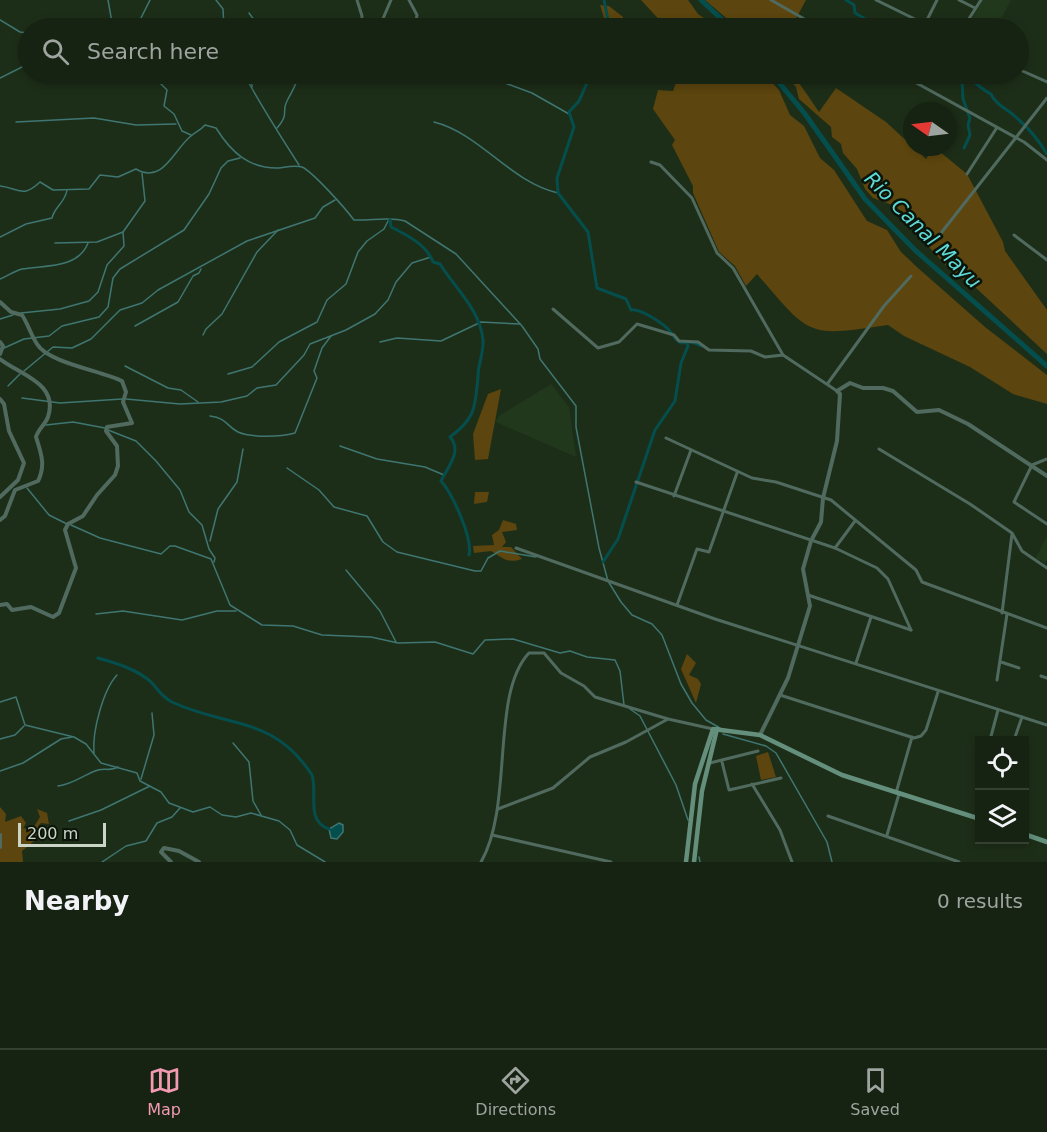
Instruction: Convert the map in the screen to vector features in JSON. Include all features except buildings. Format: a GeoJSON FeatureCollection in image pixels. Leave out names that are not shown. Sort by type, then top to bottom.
{"type":"FeatureCollection","features":[{"type":"Feature","properties":{"kind":"main road"},"geometry":{"type":"LineString","coordinates":[[715,729],[760,735],[821,766],[975,817]]}},
{"type":"Feature","properties":{"kind":"main road"},"geometry":{"type":"LineString","coordinates":[[694,862],[702,791],[710,763],[715,729]]}},
{"type":"Feature","properties":{"kind":"main road"},"geometry":{"type":"LineString","coordinates":[[686,862],[695,784],[715,729]]}},
{"type":"Feature","properties":{"kind":"main road"},"geometry":{"type":"LineString","coordinates":[[1029,836],[1047,842]]}},
{"type":"Feature","properties":{"kind":"street"},"geometry":{"type":"LineString","coordinates":[[357,0],[362,18]]}},
{"type":"Feature","properties":{"kind":"street"},"geometry":{"type":"LineString","coordinates":[[383,18],[391,0]]}},
{"type":"Feature","properties":{"kind":"street"},"geometry":{"type":"LineString","coordinates":[[409,0],[417,18]]}},
{"type":"Feature","properties":{"kind":"street"},"geometry":{"type":"LineString","coordinates":[[771,0],[802,18]]}},
{"type":"Feature","properties":{"kind":"street"},"geometry":{"type":"LineString","coordinates":[[876,0],[913,18]]}},
{"type":"Feature","properties":{"kind":"street"},"geometry":{"type":"LineString","coordinates":[[928,18],[937,0]]}},
{"type":"Feature","properties":{"kind":"street"},"geometry":{"type":"LineString","coordinates":[[958,0],[975,8]]}},
{"type":"Feature","properties":{"kind":"street"},"geometry":{"type":"LineString","coordinates":[[969,18],[981,0]]}},
{"type":"Feature","properties":{"kind":"street"},"geometry":{"type":"LineString","coordinates":[[1029,74],[1047,82]]}},
{"type":"Feature","properties":{"kind":"street"},"geometry":{"type":"LineString","coordinates":[[917,84],[1014,137],[1047,160]]}},
{"type":"Feature","properties":{"kind":"street"},"geometry":{"type":"LineString","coordinates":[[934,242],[1014,137],[1047,98]]}},
{"type":"Feature","properties":{"kind":"street"},"geometry":{"type":"LineString","coordinates":[[967,174],[996,129]]}},
{"type":"Feature","properties":{"kind":"street"},"geometry":{"type":"LineString","coordinates":[[651,162],[660,165],[692,198],[717,253],[733,268],[783,355],[840,394],[837,441],[823,498],[821,522],[803,569],[810,606],[800,645],[780,695],[760,735]]}},
{"type":"Feature","properties":{"kind":"street"},"geometry":{"type":"LineString","coordinates":[[1014,235],[1047,260]]}},
{"type":"Feature","properties":{"kind":"street"},"geometry":{"type":"LineString","coordinates":[[828,384],[884,306],[911,276]]}},
{"type":"Feature","properties":{"kind":"street"},"geometry":{"type":"LineString","coordinates":[[0,302],[11,312],[22,315],[38,346],[44,350],[75,366],[122,381],[126,392],[123,402],[132,423],[107,427],[106,431],[117,446],[116,475],[97,495],[83,516],[68,524],[65,530],[76,568],[59,613],[53,617],[31,607],[12,610],[7,604],[0,605]]}},
{"type":"Feature","properties":{"kind":"street"},"geometry":{"type":"LineString","coordinates":[[553,309],[598,348],[619,342],[637,324],[674,335],[679,341],[698,342],[709,350],[751,351],[765,357],[783,355]]}},
{"type":"Feature","properties":{"kind":"street"},"geometry":{"type":"LineString","coordinates":[[0,342],[3,346],[0,354]]}},
{"type":"Feature","properties":{"kind":"street"},"geometry":{"type":"LineString","coordinates":[[0,359],[23,371],[44,388],[49,394],[50,406],[48,420],[36,437],[44,465],[38,481],[15,490],[5,516],[0,520]]}},
{"type":"Feature","properties":{"kind":"street"},"geometry":{"type":"LineString","coordinates":[[837,391],[850,383],[893,391],[917,412],[939,410],[977,429],[1047,476]]}},
{"type":"Feature","properties":{"kind":"street"},"geometry":{"type":"LineString","coordinates":[[0,399],[4,404],[9,431],[24,463],[18,480],[0,497]]}},
{"type":"Feature","properties":{"kind":"street"},"geometry":{"type":"LineString","coordinates":[[666,438],[737,473],[761,482],[776,482],[831,500],[916,570],[922,582],[1047,628]]}},
{"type":"Feature","properties":{"kind":"street"},"geometry":{"type":"LineString","coordinates":[[879,449],[970,504],[1012,533],[1022,551],[1047,568]]}},
{"type":"Feature","properties":{"kind":"street"},"geometry":{"type":"LineString","coordinates":[[674,496],[691,450]]}},
{"type":"Feature","properties":{"kind":"street"},"geometry":{"type":"LineString","coordinates":[[1047,459],[1032,465],[1014,502],[1047,524]]}},
{"type":"Feature","properties":{"kind":"street"},"geometry":{"type":"LineString","coordinates":[[677,605],[697,549],[709,552],[737,473]]}},
{"type":"Feature","properties":{"kind":"street"},"geometry":{"type":"LineString","coordinates":[[636,482],[835,548],[877,568],[888,579],[911,630],[806,594]]}},
{"type":"Feature","properties":{"kind":"street"},"geometry":{"type":"LineString","coordinates":[[835,548],[856,520]]}},
{"type":"Feature","properties":{"kind":"street"},"geometry":{"type":"LineString","coordinates":[[1002,613],[1012,533]]}},
{"type":"Feature","properties":{"kind":"street"},"geometry":{"type":"LineString","coordinates":[[516,548],[677,605],[938,692],[1047,725]]}},
{"type":"Feature","properties":{"kind":"street"},"geometry":{"type":"LineString","coordinates":[[998,680],[1007,614]]}},
{"type":"Feature","properties":{"kind":"street"},"geometry":{"type":"LineString","coordinates":[[856,663],[871,617]]}},
{"type":"Feature","properties":{"kind":"street"},"geometry":{"type":"LineString","coordinates":[[481,862],[492,836],[498,809],[511,691],[517,671],[529,653],[544,653],[561,673],[584,686],[595,697],[668,719],[715,729]]}},
{"type":"Feature","properties":{"kind":"street"},"geometry":{"type":"LineString","coordinates":[[1001,662],[1019,668]]}},
{"type":"Feature","properties":{"kind":"street"},"geometry":{"type":"LineString","coordinates":[[1041,676],[1047,678]]}},
{"type":"Feature","properties":{"kind":"street"},"geometry":{"type":"LineString","coordinates":[[780,695],[912,737],[921,736],[926,730],[938,692]]}},
{"type":"Feature","properties":{"kind":"street"},"geometry":{"type":"LineString","coordinates":[[991,736],[998,710]]}},
{"type":"Feature","properties":{"kind":"street"},"geometry":{"type":"LineString","coordinates":[[1016,736],[1022,717]]}},
{"type":"Feature","properties":{"kind":"street"},"geometry":{"type":"LineString","coordinates":[[498,809],[553,788],[590,757],[626,742],[668,719]]}},
{"type":"Feature","properties":{"kind":"street"},"geometry":{"type":"LineString","coordinates":[[886,836],[912,737]]}},
{"type":"Feature","properties":{"kind":"street"},"geometry":{"type":"LineString","coordinates":[[710,763],[722,762],[758,751]]}},
{"type":"Feature","properties":{"kind":"street"},"geometry":{"type":"LineString","coordinates":[[722,762],[729,790],[781,778]]}},
{"type":"Feature","properties":{"kind":"street"},"geometry":{"type":"LineString","coordinates":[[752,784],[780,830],[792,862]]}},
{"type":"Feature","properties":{"kind":"street"},"geometry":{"type":"LineString","coordinates":[[828,816],[959,862]]}},
{"type":"Feature","properties":{"kind":"street"},"geometry":{"type":"LineString","coordinates":[[0,835],[0,847]]}},
{"type":"Feature","properties":{"kind":"street"},"geometry":{"type":"LineString","coordinates":[[492,836],[611,862]]}},
{"type":"Feature","properties":{"kind":"street"},"geometry":{"type":"LineString","coordinates":[[171,862],[161,852],[164,849],[178,851],[199,862]]}},
{"type":"Feature","properties":{"kind":"shaded area"},"geometry":{"type":"Polygon","coordinates":[[[641,0],[688,0],[698,14],[704,18],[658,18],[641,0]]]}},
{"type":"Feature","properties":{"kind":"shaded area"},"geometry":{"type":"Polygon","coordinates":[[[705,0],[806,0],[796,18],[726,18],[705,0]]]}},
{"type":"Feature","properties":{"kind":"shaded area"},"geometry":{"type":"Polygon","coordinates":[[[983,0],[1011,0],[1001,18],[972,18],[983,0]]]}},
{"type":"Feature","properties":{"kind":"shaded area"},"geometry":{"type":"Polygon","coordinates":[[[600,5],[609,6],[623,18],[604,18],[600,5]]]}},
{"type":"Feature","properties":{"kind":"shaded area"},"geometry":{"type":"Polygon","coordinates":[[[675,84],[773,84],[779,90],[790,115],[804,126],[820,158],[834,170],[867,221],[887,230],[901,252],[918,268],[985,327],[1047,375],[1047,404],[1013,394],[970,367],[904,336],[888,325],[841,331],[812,328],[789,310],[757,274],[746,286],[735,266],[719,252],[693,193],[693,186],[672,145],[675,140],[653,109],[658,90],[673,91],[675,84]]]}},
{"type":"Feature","properties":{"kind":"shaded area"},"geometry":{"type":"Polygon","coordinates":[[[793,84],[800,84],[819,112],[836,88],[886,122],[903,138],[903,156],[923,156],[926,159],[928,156],[945,156],[967,174],[1003,242],[1005,251],[1047,310],[1047,354],[975,287],[953,273],[930,248],[918,227],[895,206],[873,198],[865,189],[857,169],[843,153],[841,144],[832,137],[831,127],[799,99],[793,84]]]}},
{"type":"Feature","properties":{"kind":"shaded area"},"geometry":{"type":"Polygon","coordinates":[[[551,384],[569,407],[576,457],[496,422],[499,416],[551,384]]]}},
{"type":"Feature","properties":{"kind":"shaded area"},"geometry":{"type":"Polygon","coordinates":[[[501,389],[488,459],[475,460],[473,434],[488,394],[501,389]]]}},
{"type":"Feature","properties":{"kind":"shaded area"},"geometry":{"type":"Polygon","coordinates":[[[475,492],[489,492],[487,502],[474,504],[475,492]]]}},
{"type":"Feature","properties":{"kind":"shaded area"},"geometry":{"type":"Polygon","coordinates":[[[503,520],[516,524],[517,530],[502,532],[506,542],[502,547],[511,547],[522,559],[509,561],[491,551],[474,553],[473,546],[494,545],[492,535],[499,530],[503,520]]]}},
{"type":"Feature","properties":{"kind":"shaded area"},"geometry":{"type":"Polygon","coordinates":[[[1047,536],[1047,560],[1045,563],[1036,558],[1047,536]]]}},
{"type":"Feature","properties":{"kind":"shaded area"},"geometry":{"type":"Polygon","coordinates":[[[687,654],[696,663],[689,675],[698,679],[701,684],[696,703],[681,669],[687,654]]]}},
{"type":"Feature","properties":{"kind":"shaded area"},"geometry":{"type":"Polygon","coordinates":[[[768,752],[776,777],[761,780],[756,756],[768,752]]]}},
{"type":"Feature","properties":{"kind":"shaded area"},"geometry":{"type":"Polygon","coordinates":[[[0,807],[6,814],[5,822],[21,816],[26,823],[23,828],[32,830],[40,817],[37,809],[47,813],[49,824],[41,823],[38,826],[39,837],[22,851],[23,862],[0,862],[0,807]]]}},
{"type":"Feature","properties":{"kind":"water"},"geometry":{"type":"Polygon","coordinates":[[[339,823],[343,825],[343,832],[337,839],[331,838],[329,829],[339,823]]]}},
{"type":"Feature","properties":{"kind":"waterway"},"geometry":{"type":"LineString","coordinates":[[108,0],[111,18]]}},
{"type":"Feature","properties":{"kind":"waterway"},"geometry":{"type":"LineString","coordinates":[[141,18],[150,0]]}},
{"type":"Feature","properties":{"kind":"waterway"},"geometry":{"type":"LineString","coordinates":[[216,0],[223,9],[223,18]]}},
{"type":"Feature","properties":{"kind":"waterway"},"geometry":{"type":"LineString","coordinates":[[604,0],[608,18]]}},
{"type":"Feature","properties":{"kind":"waterway","name":"Rio Canal Mayu"},"geometry":{"type":"LineString","coordinates":[[701,0],[720,18]]}},
{"type":"Feature","properties":{"kind":"waterway"},"geometry":{"type":"LineString","coordinates":[[846,0],[854,5],[855,13],[864,18]]}},
{"type":"Feature","properties":{"kind":"waterway"},"geometry":{"type":"LineString","coordinates":[[249,13],[253,18]]}},
{"type":"Feature","properties":{"kind":"waterway"},"geometry":{"type":"LineString","coordinates":[[0,20],[18,31]]}},
{"type":"Feature","properties":{"kind":"waterway"},"geometry":{"type":"LineString","coordinates":[[0,78],[18,69]]}},
{"type":"Feature","properties":{"kind":"waterway"},"geometry":{"type":"LineString","coordinates":[[161,84],[167,90],[164,106],[174,114],[182,131],[191,135]]}},
{"type":"Feature","properties":{"kind":"waterway"},"geometry":{"type":"LineString","coordinates":[[250,84],[299,165]]}},
{"type":"Feature","properties":{"kind":"waterway"},"geometry":{"type":"LineString","coordinates":[[277,128],[283,119],[285,105],[295,84]]}},
{"type":"Feature","properties":{"kind":"waterway"},"geometry":{"type":"LineString","coordinates":[[508,84],[532,93],[569,114]]}},
{"type":"Feature","properties":{"kind":"waterway"},"geometry":{"type":"LineString","coordinates":[[587,84],[579,101],[569,112],[574,127],[557,178],[558,193],[588,232],[597,288],[626,299],[631,310],[640,311],[656,320],[681,343],[692,342],[702,346]]}},
{"type":"Feature","properties":{"kind":"waterway","name":"Rio Canal Mayu"},"geometry":{"type":"LineString","coordinates":[[780,84],[805,114],[865,199],[916,251],[1047,366]]}},
{"type":"Feature","properties":{"kind":"waterway"},"geometry":{"type":"LineString","coordinates":[[962,84],[963,99],[970,118],[968,125],[970,135],[964,148]]}},
{"type":"Feature","properties":{"kind":"waterway"},"geometry":{"type":"LineString","coordinates":[[976,84],[1016,117],[1047,154]]}},
{"type":"Feature","properties":{"kind":"waterway"},"geometry":{"type":"LineString","coordinates":[[16,122],[94,118],[136,125],[176,124]]}},
{"type":"Feature","properties":{"kind":"waterway"},"geometry":{"type":"LineString","coordinates":[[434,122],[466,137],[525,179],[558,193]]}},
{"type":"Feature","properties":{"kind":"waterway"},"geometry":{"type":"LineString","coordinates":[[0,186],[24,191],[40,182],[53,190],[89,189],[100,175],[118,177],[136,169],[145,173],[154,172],[161,169],[185,142],[205,125],[216,128],[228,145],[242,157],[259,166],[268,168],[293,166],[307,170],[354,220],[405,221],[456,254],[522,326],[538,349],[540,359],[576,406],[576,427],[599,548],[608,581],[632,615],[652,624],[662,635],[681,684],[692,703],[706,720],[720,728]]}},
{"type":"Feature","properties":{"kind":"waterway"},"geometry":{"type":"LineString","coordinates":[[4,348],[24,339],[49,336],[62,326],[99,317],[108,307],[113,278],[120,269],[184,230],[209,194],[221,168],[228,161],[240,158]]}},
{"type":"Feature","properties":{"kind":"waterway"},"geometry":{"type":"LineString","coordinates":[[55,243],[97,242],[123,232],[145,201],[142,173]]}},
{"type":"Feature","properties":{"kind":"waterway"},"geometry":{"type":"LineString","coordinates":[[0,237],[26,224],[52,218],[67,190]]}},
{"type":"Feature","properties":{"kind":"waterway"},"geometry":{"type":"LineString","coordinates":[[24,371],[53,347],[72,348],[91,339],[120,310],[142,303],[158,290],[247,241],[315,218],[323,207],[335,200]]}},
{"type":"Feature","properties":{"kind":"waterway"},"geometry":{"type":"LineString","coordinates":[[390,220],[391,227],[416,241],[426,250],[433,262],[440,264],[472,308],[481,329],[483,345],[475,404],[465,424],[450,437],[454,442],[454,454],[441,481],[461,516],[468,538],[469,555]]}},
{"type":"Feature","properties":{"kind":"waterway"},"geometry":{"type":"LineString","coordinates":[[228,374],[252,367],[279,342],[317,322],[327,300],[346,284],[358,252],[367,241],[384,229],[388,221]]}},
{"type":"Feature","properties":{"kind":"waterway"},"geometry":{"type":"LineString","coordinates":[[203,335],[206,329],[222,314],[257,252],[278,230]]}},
{"type":"Feature","properties":{"kind":"waterway"},"geometry":{"type":"LineString","coordinates":[[21,313],[60,309],[89,301],[98,292],[107,265],[124,246],[123,232]]}},
{"type":"Feature","properties":{"kind":"waterway"},"geometry":{"type":"LineString","coordinates":[[0,279],[22,269],[69,262],[77,257],[88,243]]}},
{"type":"Feature","properties":{"kind":"waterway"},"geometry":{"type":"LineString","coordinates":[[126,399],[180,404],[221,402],[247,396],[257,388],[276,385],[304,355],[310,344],[346,330],[375,314],[388,300],[396,282],[412,263],[431,257]]}},
{"type":"Feature","properties":{"kind":"waterway"},"geometry":{"type":"LineString","coordinates":[[135,326],[178,302],[193,276],[201,269]]}},
{"type":"Feature","properties":{"kind":"waterway"},"geometry":{"type":"LineString","coordinates":[[0,319],[13,315]]}},
{"type":"Feature","properties":{"kind":"waterway"},"geometry":{"type":"LineString","coordinates":[[380,342],[397,338],[441,341],[481,322],[520,324]]}},
{"type":"Feature","properties":{"kind":"waterway"},"geometry":{"type":"LineString","coordinates":[[210,416],[220,418],[234,430],[244,434],[266,436],[295,433],[317,378],[314,371],[322,348],[331,336]]}},
{"type":"Feature","properties":{"kind":"waterway"},"geometry":{"type":"LineString","coordinates":[[603,562],[618,539],[655,430],[675,401],[681,363],[688,346],[687,343]]}},
{"type":"Feature","properties":{"kind":"waterway"},"geometry":{"type":"LineString","coordinates":[[125,366],[168,388],[181,390],[198,402]]}},
{"type":"Feature","properties":{"kind":"waterway"},"geometry":{"type":"LineString","coordinates":[[8,386],[20,374]]}},
{"type":"Feature","properties":{"kind":"waterway"},"geometry":{"type":"LineString","coordinates":[[22,398],[60,403],[122,399]]}},
{"type":"Feature","properties":{"kind":"waterway"},"geometry":{"type":"LineString","coordinates":[[46,425],[73,422],[105,428]]}},
{"type":"Feature","properties":{"kind":"waterway"},"geometry":{"type":"LineString","coordinates":[[108,430],[136,441],[180,490],[189,512],[202,525],[209,549],[215,558],[214,562]]}},
{"type":"Feature","properties":{"kind":"waterway"},"geometry":{"type":"LineString","coordinates":[[340,446],[377,459],[425,467],[444,475]]}},
{"type":"Feature","properties":{"kind":"waterway"},"geometry":{"type":"LineString","coordinates":[[210,541],[218,509],[237,482],[243,449]]}},
{"type":"Feature","properties":{"kind":"waterway"},"geometry":{"type":"LineString","coordinates":[[287,468],[319,490],[334,507],[367,516],[383,542],[397,552],[475,571],[481,571],[488,558],[500,551],[536,557]]}},
{"type":"Feature","properties":{"kind":"waterway"},"geometry":{"type":"LineString","coordinates":[[27,488],[49,515],[67,524]]}},
{"type":"Feature","properties":{"kind":"waterway"},"geometry":{"type":"LineString","coordinates":[[71,525],[100,538],[161,554],[170,546],[175,546],[211,559],[230,605],[262,625],[293,626],[322,635],[371,637],[398,643],[435,642],[473,654],[485,640],[513,639],[560,653],[570,651],[587,657],[615,660],[620,671],[624,705]]}},
{"type":"Feature","properties":{"kind":"waterway"},"geometry":{"type":"LineString","coordinates":[[346,570],[380,611],[396,642]]}},
{"type":"Feature","properties":{"kind":"waterway"},"geometry":{"type":"LineString","coordinates":[[96,614],[123,611],[182,620],[217,611],[236,611]]}},
{"type":"Feature","properties":{"kind":"waterway"},"geometry":{"type":"LineString","coordinates":[[98,658],[141,674],[172,702],[265,732],[281,742],[297,756],[312,775],[317,820],[329,829]]}},
{"type":"Feature","properties":{"kind":"waterway"},"geometry":{"type":"LineString","coordinates":[[94,753],[100,712],[107,691],[117,675]]}},
{"type":"Feature","properties":{"kind":"waterway"},"geometry":{"type":"LineString","coordinates":[[0,702],[16,697],[25,725],[74,737],[86,744],[101,763],[137,773],[140,781],[161,792],[169,803],[193,812],[210,807],[222,815],[236,817],[251,813],[279,821],[290,830],[297,845],[325,862]]}},
{"type":"Feature","properties":{"kind":"waterway"},"geometry":{"type":"LineString","coordinates":[[630,709],[640,716],[676,785],[688,820]]}},
{"type":"Feature","properties":{"kind":"waterway"},"geometry":{"type":"LineString","coordinates":[[141,779],[154,735],[152,713]]}},
{"type":"Feature","properties":{"kind":"waterway"},"geometry":{"type":"LineString","coordinates":[[0,739],[15,735],[24,726]]}},
{"type":"Feature","properties":{"kind":"waterway"},"geometry":{"type":"LineString","coordinates":[[723,734],[766,746],[776,753],[827,842],[832,862]]}},
{"type":"Feature","properties":{"kind":"waterway"},"geometry":{"type":"LineString","coordinates":[[0,771],[23,763],[61,739],[72,737]]}},
{"type":"Feature","properties":{"kind":"waterway"},"geometry":{"type":"LineString","coordinates":[[233,743],[249,762],[253,801],[261,815]]}},
{"type":"Feature","properties":{"kind":"waterway"},"geometry":{"type":"LineString","coordinates":[[58,786],[73,782],[98,770],[118,767]]}},
{"type":"Feature","properties":{"kind":"waterway"},"geometry":{"type":"LineString","coordinates":[[69,821],[101,810],[150,786]]}},
{"type":"Feature","properties":{"kind":"waterway"},"geometry":{"type":"LineString","coordinates":[[102,862],[126,846],[146,841],[157,823],[172,817],[180,808]]}},
{"type":"Feature","properties":{"kind":"waterway"},"geometry":{"type":"LineString","coordinates":[[699,857],[700,862]]}}]}
